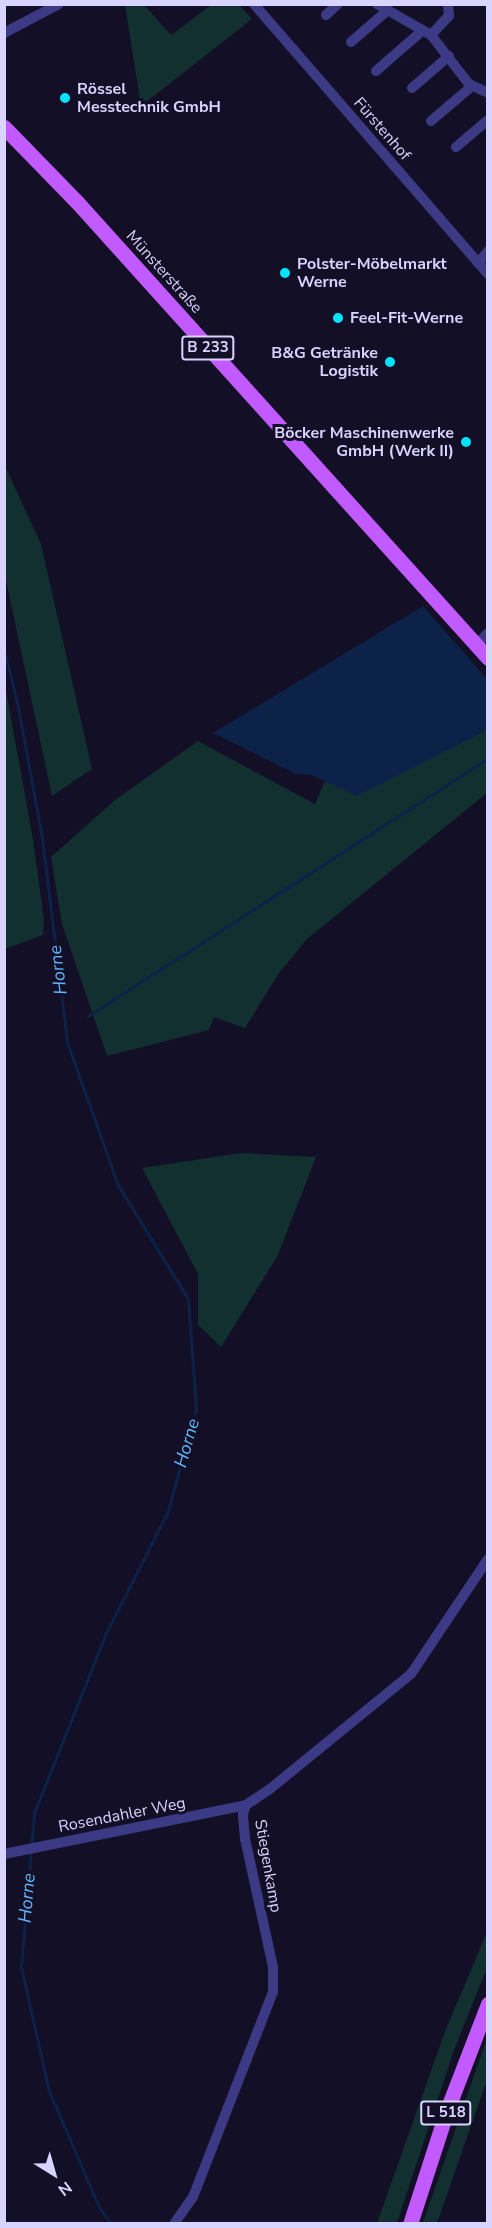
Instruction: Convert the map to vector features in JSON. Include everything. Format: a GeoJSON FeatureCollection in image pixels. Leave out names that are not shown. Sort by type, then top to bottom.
{"type":"FeatureCollection","features":[{"type":"Feature","properties":{"kind":"main road","name":"Münsterstraße"},"geometry":{"type":"LineString","coordinates":[[4,127],[77,202],[488,658]]}},
{"type":"Feature","properties":{"kind":"main road","name":"L 518"},"geometry":{"type":"LineString","coordinates":[[410,2223],[447,2110],[488,2004]]}},
{"type":"Feature","properties":{"kind":"street"},"geometry":{"type":"LineString","coordinates":[[4,33],[59,4]]}},
{"type":"Feature","properties":{"kind":"street","name":"Fürstenhof"},"geometry":{"type":"LineString","coordinates":[[254,4],[488,274]]}},
{"type":"Feature","properties":{"kind":"street"},"geometry":{"type":"LineString","coordinates":[[326,15],[339,4]]}},
{"type":"Feature","properties":{"kind":"street"},"geometry":{"type":"LineString","coordinates":[[377,4],[427,32],[472,86],[488,93]]}},
{"type":"Feature","properties":{"kind":"street"},"geometry":{"type":"LineString","coordinates":[[376,71],[449,16],[448,4]]}},
{"type":"Feature","properties":{"kind":"street"},"geometry":{"type":"LineString","coordinates":[[351,42],[388,10]]}},
{"type":"Feature","properties":{"kind":"street"},"geometry":{"type":"LineString","coordinates":[[412,88],[449,56]]}},
{"type":"Feature","properties":{"kind":"street"},"geometry":{"type":"LineString","coordinates":[[431,121],[472,86]]}},
{"type":"Feature","properties":{"kind":"street"},"geometry":{"type":"LineString","coordinates":[[456,147],[488,120]]}},
{"type":"Feature","properties":{"kind":"street"},"geometry":{"type":"LineString","coordinates":[[478,263],[488,251]]}},
{"type":"Feature","properties":{"kind":"street"},"geometry":{"type":"LineString","coordinates":[[476,645],[488,633]]}},
{"type":"Feature","properties":{"kind":"street","name":"Stiegenkamp"},"geometry":{"type":"LineString","coordinates":[[174,2223],[193,2197],[273,1992],[273,1967],[245,1839],[243,1814],[246,1806],[411,1674],[488,1559]]}},
{"type":"Feature","properties":{"kind":"street","name":"Rosendahler Weg"},"geometry":{"type":"LineString","coordinates":[[4,1854],[246,1806]]}},
{"type":"Feature","properties":{"kind":"green space"},"geometry":{"type":"Polygon","coordinates":[[[125,5],[144,5],[171,35],[211,5],[239,5],[252,19],[141,106],[125,5]]]}},
{"type":"Feature","properties":{"kind":"green space"},"geometry":{"type":"Polygon","coordinates":[[[5,466],[41,544],[92,769],[52,796],[5,576],[5,466]]]}},
{"type":"Feature","properties":{"kind":"green space"},"geometry":{"type":"Polygon","coordinates":[[[5,685],[33,839],[44,920],[43,935],[5,949],[5,685]]]}},
{"type":"Feature","properties":{"kind":"green space"},"geometry":{"type":"Polygon","coordinates":[[[487,730],[487,793],[307,939],[279,973],[245,1028],[214,1017],[209,1030],[107,1056],[62,924],[51,857],[115,800],[198,741],[315,804],[325,781],[357,795],[487,730]]]}},
{"type":"Feature","properties":{"kind":"green space"},"geometry":{"type":"Polygon","coordinates":[[[241,1153],[316,1157],[278,1255],[221,1347],[198,1325],[198,1274],[142,1168],[241,1153]]]}},
{"type":"Feature","properties":{"kind":"green space"},"geometry":{"type":"Polygon","coordinates":[[[487,1932],[487,1968],[453,2053],[397,2223],[377,2223],[446,2029],[487,1932]]]}},
{"type":"Feature","properties":{"kind":"green space"},"geometry":{"type":"Polygon","coordinates":[[[487,2038],[487,2080],[437,2223],[423,2223],[487,2038]]]}},
{"type":"Feature","properties":{"kind":"water"},"geometry":{"type":"Polygon","coordinates":[[[423,606],[487,679],[487,730],[357,796],[311,775],[296,774],[213,733],[423,606]]]}},
{"type":"Feature","properties":{"kind":"waterway","name":"Horne"},"geometry":{"type":"LineString","coordinates":[[4,649],[18,707],[42,838],[67,1042],[118,1185],[188,1299],[196,1409],[168,1511],[106,1633],[34,1813],[21,1967],[49,2091],[99,2207],[111,2224]]}},
{"type":"Feature","properties":{"kind":"waterway"},"geometry":{"type":"LineString","coordinates":[[88,1016],[488,758]]}},
{"type":"Feature","properties":{"kind":"place","name":"Rössel Messtechnik GmbH"},"geometry":{"type":"Point","coordinates":[65,98]}},
{"type":"Feature","properties":{"kind":"place","name":"Polster-Möbelmarkt Werne"},"geometry":{"type":"Point","coordinates":[285,273]}},
{"type":"Feature","properties":{"kind":"place","name":"Feel-Fit-Werne"},"geometry":{"type":"Point","coordinates":[338,318]}},
{"type":"Feature","properties":{"kind":"place","name":"B&G Getränke Logistik"},"geometry":{"type":"Point","coordinates":[390,362]}},
{"type":"Feature","properties":{"kind":"place","name":"Böcker Maschinenwerke GmbH (Werk II)"},"geometry":{"type":"Point","coordinates":[466,442]}}]}
